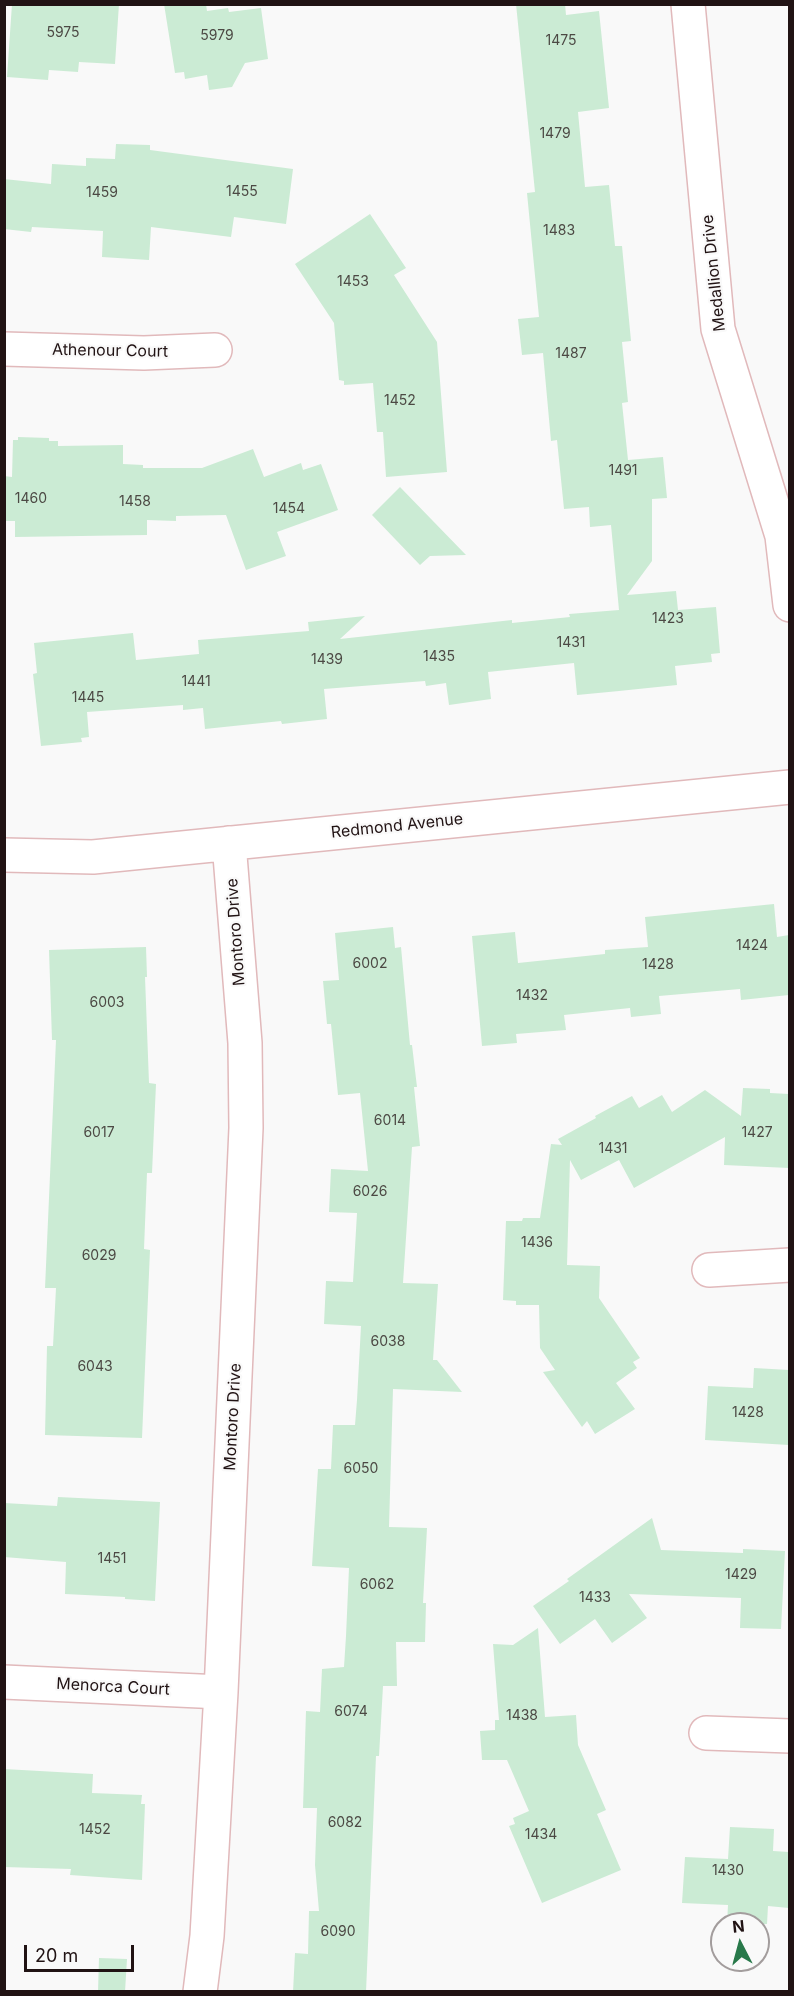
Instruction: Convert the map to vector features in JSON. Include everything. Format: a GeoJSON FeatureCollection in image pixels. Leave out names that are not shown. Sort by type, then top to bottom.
{"type":"FeatureCollection","features":[{"type":"Feature","properties":{"kind":"street","name":"Medallion Drive"},"geometry":{"type":"LineString","coordinates":[[688,4],[718,329],[782,536],[789,605]]}},
{"type":"Feature","properties":{"kind":"street","name":"Athenour Court"},"geometry":{"type":"LineString","coordinates":[[4,350],[144,353],[214,350]]}},
{"type":"Feature","properties":{"kind":"street","name":"Redmond Avenue"},"geometry":{"type":"LineString","coordinates":[[4,855],[93,857],[789,787]]}},
{"type":"Feature","properties":{"kind":"street","name":"Montoro Drive"},"geometry":{"type":"LineString","coordinates":[[200,1992],[207,1936],[221,1692],[246,1128],[245,1043],[229,843]]}},
{"type":"Feature","properties":{"kind":"street"},"geometry":{"type":"LineString","coordinates":[[709,1270],[789,1265]]}},
{"type":"Feature","properties":{"kind":"street","name":"Menorca Court"},"geometry":{"type":"LineString","coordinates":[[4,1682],[221,1692]]}},
{"type":"Feature","properties":{"kind":"street"},"geometry":{"type":"LineString","coordinates":[[706,1733],[789,1736]]}},
{"type":"Feature","properties":{"kind":"building"},"geometry":{"type":"Polygon","coordinates":[[[12,4],[119,4],[115,64],[79,62],[78,72],[49,70],[48,80],[7,77],[12,4]]]}},
{"type":"Feature","properties":{"kind":"building"},"geometry":{"type":"Polygon","coordinates":[[[164,4],[206,4],[207,11],[228,8],[229,12],[261,8],[268,59],[245,63],[232,87],[209,90],[207,75],[185,79],[184,72],[175,73],[164,4]]]}},
{"type":"Feature","properties":{"kind":"building"},"geometry":{"type":"Polygon","coordinates":[[[516,4],[565,4],[566,15],[599,11],[609,108],[578,112],[585,187],[609,185],[615,246],[622,246],[631,341],[622,342],[628,402],[622,403],[628,460],[663,457],[667,498],[652,499],[652,561],[627,595],[676,591],[678,610],[716,607],[720,653],[711,654],[712,662],[675,666],[677,685],[577,695],[574,663],[488,672],[491,699],[449,705],[446,683],[426,686],[425,681],[324,689],[327,719],[282,724],[281,721],[205,729],[203,708],[183,710],[183,705],[87,712],[89,737],[81,738],[82,742],[41,746],[33,674],[37,673],[34,643],[133,633],[136,660],[199,654],[198,640],[309,631],[308,622],[365,616],[340,639],[512,620],[512,623],[570,617],[569,614],[619,610],[611,525],[590,527],[589,507],[564,509],[557,440],[551,441],[543,353],[522,355],[518,319],[539,317],[527,193],[535,192],[516,4]]]}},
{"type":"Feature","properties":{"kind":"building"},"geometry":{"type":"Polygon","coordinates":[[[116,144],[150,145],[150,150],[293,169],[286,224],[234,217],[231,237],[151,227],[149,260],[102,257],[103,231],[32,227],[31,232],[4,229],[4,179],[51,184],[52,164],[86,166],[86,158],[115,159],[116,144]]]}},
{"type":"Feature","properties":{"kind":"building"},"geometry":{"type":"Polygon","coordinates":[[[370,214],[406,268],[394,275],[437,342],[447,472],[386,477],[383,432],[377,432],[373,383],[344,385],[344,381],[339,380],[334,323],[295,264],[370,214]]]}},
{"type":"Feature","properties":{"kind":"building"},"geometry":{"type":"Polygon","coordinates":[[[18,437],[49,438],[49,441],[58,441],[58,446],[123,445],[123,464],[143,465],[143,468],[202,468],[253,449],[264,477],[301,463],[303,470],[321,464],[338,510],[277,532],[286,556],[246,570],[226,515],[176,516],[176,521],[147,520],[147,535],[15,537],[15,521],[4,521],[4,476],[12,477],[13,440],[18,440],[18,437]]]}},
{"type":"Feature","properties":{"kind":"building"},"geometry":{"type":"Polygon","coordinates":[[[400,487],[466,555],[430,556],[420,565],[372,515],[400,487]]]}},
{"type":"Feature","properties":{"kind":"building"},"geometry":{"type":"Polygon","coordinates":[[[774,904],[777,937],[789,935],[789,995],[741,1000],[740,989],[659,996],[661,1014],[631,1017],[630,1008],[564,1015],[566,1030],[516,1034],[517,1043],[482,1046],[472,936],[515,932],[518,963],[605,954],[605,950],[648,947],[645,917],[774,904]]]}},
{"type":"Feature","properties":{"kind":"building"},"geometry":{"type":"Polygon","coordinates":[[[393,927],[395,948],[401,947],[410,1045],[412,1045],[417,1087],[414,1087],[420,1146],[412,1147],[403,1283],[438,1284],[433,1360],[437,1360],[462,1392],[393,1389],[389,1527],[427,1528],[423,1603],[426,1603],[425,1642],[396,1642],[397,1686],[383,1686],[379,1756],[376,1756],[366,1992],[293,1992],[295,1953],[308,1954],[309,1911],[319,1911],[315,1865],[317,1808],[303,1808],[306,1711],[320,1712],[322,1669],[344,1667],[346,1636],[349,1568],[312,1566],[318,1469],[331,1469],[333,1425],[355,1425],[361,1326],[324,1324],[326,1281],[353,1282],[357,1213],[329,1212],[331,1169],[368,1171],[360,1093],[338,1095],[331,1024],[327,1024],[323,981],[339,980],[335,933],[393,927]]]}},
{"type":"Feature","properties":{"kind":"building"},"geometry":{"type":"Polygon","coordinates":[[[146,947],[149,1083],[156,1084],[152,1173],[147,1173],[144,1249],[150,1250],[142,1438],[45,1435],[47,1346],[53,1346],[56,1288],[45,1288],[56,1040],[52,1040],[49,950],[146,947]]]}},
{"type":"Feature","properties":{"kind":"building"},"geometry":{"type":"Polygon","coordinates":[[[743,1088],[770,1089],[770,1093],[789,1094],[789,1168],[724,1165],[725,1137],[634,1188],[619,1160],[581,1180],[570,1160],[567,1265],[600,1266],[599,1298],[640,1358],[633,1362],[637,1368],[616,1383],[635,1409],[595,1434],[587,1421],[582,1427],[543,1372],[555,1370],[540,1348],[539,1305],[516,1305],[516,1301],[503,1300],[506,1221],[540,1218],[551,1144],[562,1145],[558,1139],[596,1118],[595,1116],[632,1096],[639,1108],[662,1095],[672,1112],[705,1090],[741,1116],[743,1088]]]}},
{"type":"Feature","properties":{"kind":"building"},"geometry":{"type":"Polygon","coordinates":[[[754,1368],[789,1370],[789,1445],[705,1440],[708,1386],[753,1388],[754,1368]]]}},
{"type":"Feature","properties":{"kind":"building"},"geometry":{"type":"Polygon","coordinates":[[[58,1497],[160,1502],[155,1601],[65,1594],[66,1562],[4,1557],[4,1503],[57,1506],[58,1497]]]}},
{"type":"Feature","properties":{"kind":"building"},"geometry":{"type":"Polygon","coordinates":[[[652,1518],[661,1550],[743,1553],[743,1549],[785,1551],[781,1629],[740,1628],[741,1598],[629,1594],[647,1618],[612,1643],[595,1619],[560,1644],[533,1606],[652,1518]]]}},
{"type":"Feature","properties":{"kind":"building"},"geometry":{"type":"Polygon","coordinates":[[[538,1628],[545,1717],[576,1715],[578,1745],[606,1810],[597,1814],[621,1870],[542,1903],[509,1826],[515,1824],[513,1818],[529,1811],[507,1760],[482,1760],[480,1731],[495,1730],[495,1720],[499,1720],[493,1644],[513,1645],[538,1628]]]}},
{"type":"Feature","properties":{"kind":"building"},"geometry":{"type":"Polygon","coordinates":[[[4,1769],[93,1774],[92,1793],[142,1795],[141,1804],[145,1804],[142,1880],[70,1875],[71,1869],[4,1867],[4,1769]]]}},
{"type":"Feature","properties":{"kind":"building"},"geometry":{"type":"Polygon","coordinates":[[[730,1827],[774,1829],[773,1851],[789,1852],[789,1908],[768,1906],[768,1912],[728,1912],[728,1905],[682,1903],[685,1857],[728,1859],[730,1827]]]}},
{"type":"Feature","properties":{"kind":"building"},"geometry":{"type":"Polygon","coordinates":[[[99,1958],[127,1959],[125,1992],[98,1992],[99,1958]]]}}]}
